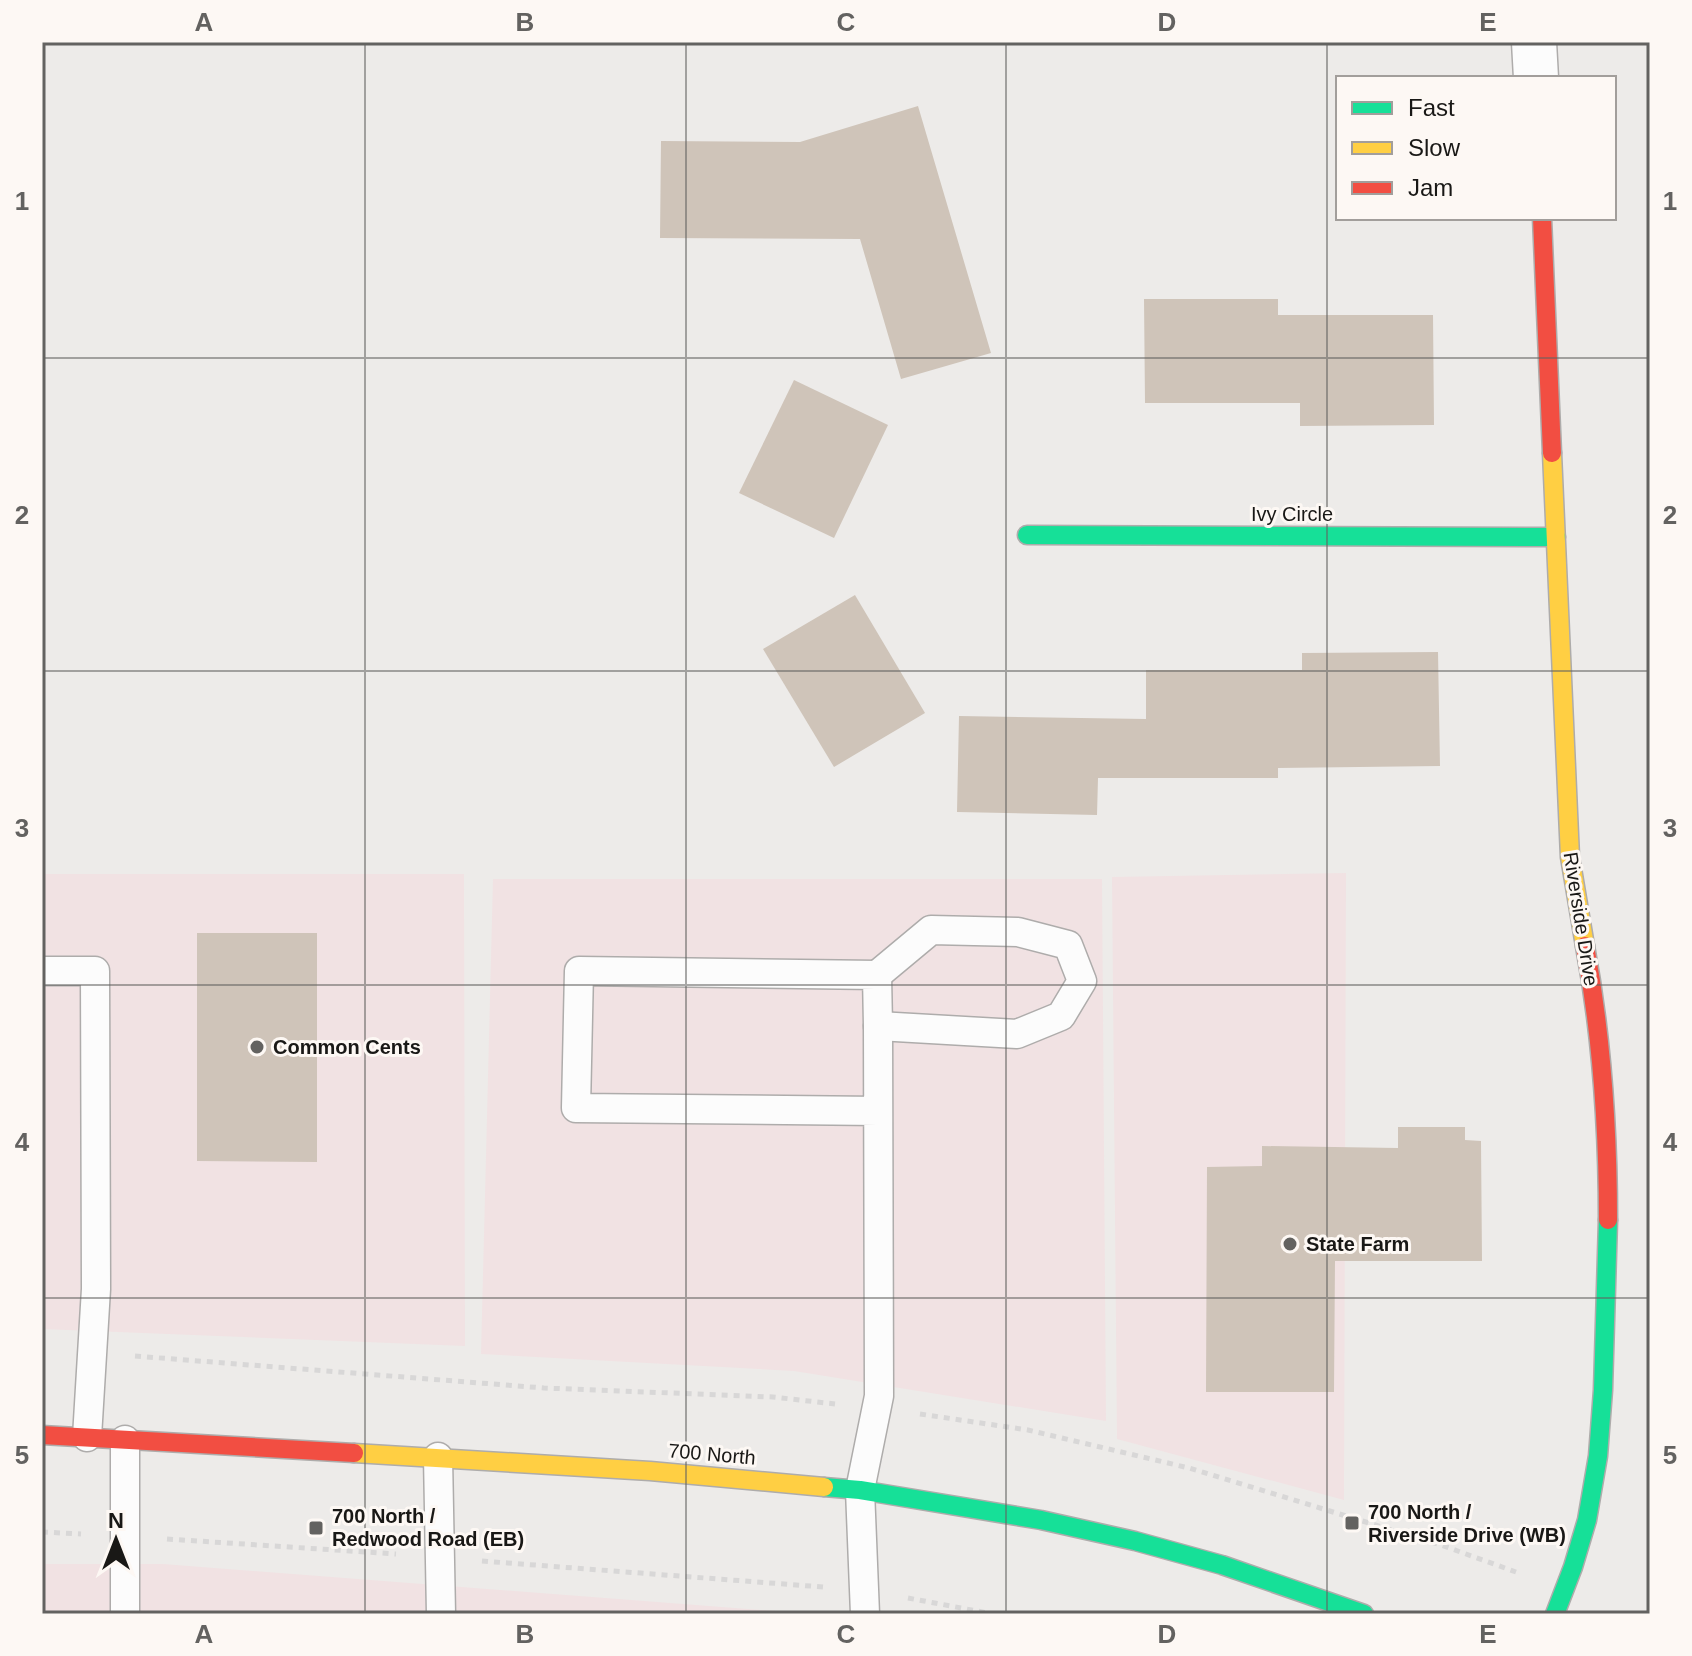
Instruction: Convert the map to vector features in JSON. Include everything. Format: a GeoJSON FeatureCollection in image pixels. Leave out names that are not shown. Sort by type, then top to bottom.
{"type":"FeatureCollection","features":[{"type":"Feature","properties":{"kind":"street"},"geometry":{"type":"LineString","coordinates":[[1534,42],[1536,76]]}},
{"type":"Feature","properties":{"kind":"street","name":"Riverside Drive"},"geometry":{"type":"LineString","coordinates":[[1542,220],[1570,857],[1601,1047],[1608,1229],[1603,1396],[1598,1451],[1579,1548],[1555,1614]]}},
{"type":"Feature","properties":{"kind":"street","name":"Ivy Circle"},"geometry":{"type":"LineString","coordinates":[[1027,535],[1556,537]]}},
{"type":"Feature","properties":{"kind":"street","name":"700 North"},"geometry":{"type":"LineString","coordinates":[[42,1435],[650,1471],[860,1490],[996,1512],[1135,1541],[1222,1565],[1364,1614]]}},
{"type":"Feature","properties":{"kind":"lane"},"geometry":{"type":"LineString","coordinates":[[878,1026],[1017,1034],[1061,1016],[1082,981],[1068,945],[1003,931],[931,930],[877,975],[579,971],[576,1108],[878,1111]]}},
{"type":"Feature","properties":{"kind":"lane"},"geometry":{"type":"LineString","coordinates":[[42,971],[95,971],[96,1289],[87,1437]]}},
{"type":"Feature","properties":{"kind":"lane"},"geometry":{"type":"LineString","coordinates":[[864,1602],[860,1490],[879,1396],[877,975]]}},
{"type":"Feature","properties":{"kind":"lane"},"geometry":{"type":"LineString","coordinates":[[125,1440],[125,1614]]}},
{"type":"Feature","properties":{"kind":"lane"},"geometry":{"type":"LineString","coordinates":[[438,1457],[441,1614]]}},
{"type":"Feature","properties":{"kind":"path"},"geometry":{"type":"LineString","coordinates":[[92,1354],[544,1388],[773,1397],[877,1407],[1028,1430],[1157,1459],[1441,1545],[1512,1571]]}},
{"type":"Feature","properties":{"kind":"path"},"geometry":{"type":"LineString","coordinates":[[42,1532],[440,1558],[993,1614]]}},
{"type":"Feature","properties":{"kind":"shaded area"},"geometry":{"type":"Polygon","coordinates":[[[1346,873],[1344,1500],[1117,1439],[1112,877],[1346,873]]]}},
{"type":"Feature","properties":{"kind":"shaded area"},"geometry":{"type":"Polygon","coordinates":[[[42,874],[464,874],[465,1346],[42,1329],[42,874]]]}},
{"type":"Feature","properties":{"kind":"shaded area"},"geometry":{"type":"Polygon","coordinates":[[[493,879],[1102,879],[1106,1421],[794,1371],[481,1354],[493,879]]]}},
{"type":"Feature","properties":{"kind":"shaded area"},"geometry":{"type":"Polygon","coordinates":[[[42,1564],[163,1564],[814,1614],[42,1614],[42,1564]]]}},
{"type":"Feature","properties":{"kind":"building"},"geometry":{"type":"Polygon","coordinates":[[[918,106],[991,353],[901,379],[860,239],[660,238],[661,141],[800,142],[918,106]]]}},
{"type":"Feature","properties":{"kind":"building"},"geometry":{"type":"Polygon","coordinates":[[[1144,299],[1278,299],[1278,315],[1433,315],[1434,425],[1300,426],[1300,403],[1145,403],[1144,299]]]}},
{"type":"Feature","properties":{"kind":"building"},"geometry":{"type":"Polygon","coordinates":[[[794,380],[888,425],[834,538],[739,493],[794,380]]]}},
{"type":"Feature","properties":{"kind":"building"},"geometry":{"type":"Polygon","coordinates":[[[855,595],[925,713],[834,767],[763,649],[855,595]]]}},
{"type":"Feature","properties":{"kind":"building"},"geometry":{"type":"Polygon","coordinates":[[[1438,652],[1440,766],[1278,768],[1278,778],[1098,778],[1097,815],[957,812],[959,716],[1146,719],[1146,670],[1302,670],[1302,653],[1438,652]]]}},
{"type":"Feature","properties":{"kind":"building","name":"Common Cents"},"geometry":{"type":"Polygon","coordinates":[[[197,933],[317,933],[317,1162],[197,1161],[197,933]]]}},
{"type":"Feature","properties":{"kind":"building"},"geometry":{"type":"Polygon","coordinates":[[[1398,1127],[1465,1127],[1465,1140],[1481,1141],[1482,1261],[1335,1261],[1334,1392],[1206,1392],[1207,1167],[1262,1166],[1262,1146],[1398,1148],[1398,1127]]]}},
{"type":"Feature","properties":{"kind":"traffic: fast"},"geometry":{"type":"LineString","coordinates":[[1027,535],[1556,537]]}},
{"type":"Feature","properties":{"kind":"traffic: fast"},"geometry":{"type":"LineString","coordinates":[[1555,1614],[1587,1520],[1598,1456],[1608,1220]]}},
{"type":"Feature","properties":{"kind":"traffic: fast"},"geometry":{"type":"LineString","coordinates":[[824,1487],[860,1490],[1041,1520],[1135,1541],[1222,1565],[1364,1614]]}},
{"type":"Feature","properties":{"kind":"traffic: slow"},"geometry":{"type":"LineString","coordinates":[[1552,453],[1570,857],[1585,946]]}},
{"type":"Feature","properties":{"kind":"traffic: slow"},"geometry":{"type":"LineString","coordinates":[[354,1453],[650,1471],[824,1487]]}},
{"type":"Feature","properties":{"kind":"traffic: jam"},"geometry":{"type":"LineString","coordinates":[[1542,220],[1552,453]]}},
{"type":"Feature","properties":{"kind":"traffic: jam"},"geometry":{"type":"LineString","coordinates":[[1585,946],[1603,1083],[1608,1220]]}},
{"type":"Feature","properties":{"kind":"traffic: jam"},"geometry":{"type":"LineString","coordinates":[[42,1435],[354,1453]]}},
{"type":"Feature","properties":{"kind":"place","name":"Common Cents"},"geometry":{"type":"Point","coordinates":[257,1047]}},
{"type":"Feature","properties":{"kind":"place","name":"State Farm"},"geometry":{"type":"Point","coordinates":[1290,1244]}},
{"type":"Feature","properties":{"kind":"place","name":"700 North / Riverside Drive (WB)"},"geometry":{"type":"Point","coordinates":[1352,1523]}},
{"type":"Feature","properties":{"kind":"place","name":"700 North / Redwood Road (EB)"},"geometry":{"type":"Point","coordinates":[316,1528]}}]}
